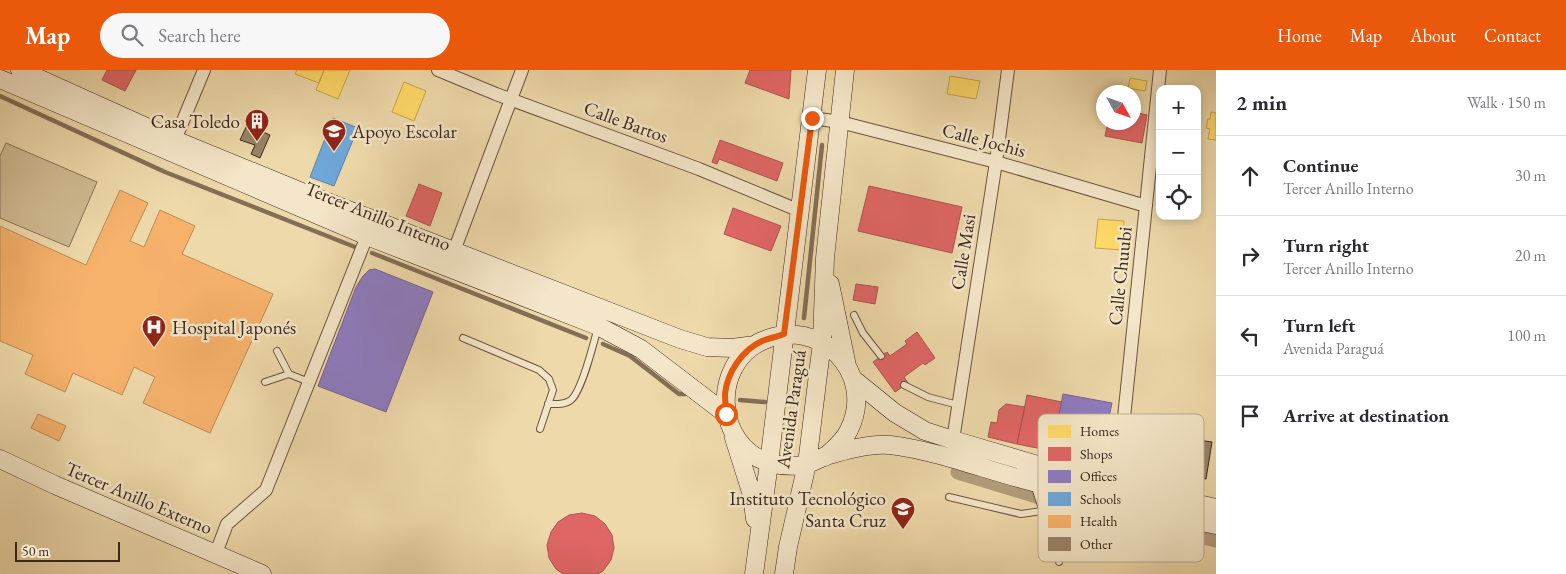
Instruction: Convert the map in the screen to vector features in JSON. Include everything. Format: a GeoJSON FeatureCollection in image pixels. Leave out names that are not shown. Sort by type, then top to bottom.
{"type":"FeatureCollection","features":[{"type":"Feature","properties":{"kind":"main road","name":"Tercer Anillo Interno"},"geometry":{"type":"LineString","coordinates":[[4,70],[14,74],[24,71],[183,143],[302,192],[680,339],[707,347],[732,348],[755,345]]}},
{"type":"Feature","properties":{"kind":"main road","name":"Avenida Paraguá"},"geometry":{"type":"LineString","coordinates":[[754,574],[818,70]]}},
{"type":"Feature","properties":{"kind":"main road","name":"Avenida Paraguá"},"geometry":{"type":"LineString","coordinates":[[784,574],[788,547],[807,464],[822,342],[825,258],[845,70]]}},
{"type":"Feature","properties":{"kind":"main road"},"geometry":{"type":"LineString","coordinates":[[24,71],[36,86],[178,147],[212,171]]}},
{"type":"Feature","properties":{"kind":"main road","name":"Tercer Anillo Interno"},"geometry":{"type":"LineString","coordinates":[[0,79],[367,236],[598,326],[641,349],[729,422]]}},
{"type":"Feature","properties":{"kind":"main road"},"geometry":{"type":"LineString","coordinates":[[183,143],[238,172],[352,218],[362,226],[367,236],[379,232],[387,233],[442,253],[486,272],[523,278]]}},
{"type":"Feature","properties":{"kind":"main road"},"geometry":{"type":"LineString","coordinates":[[825,258],[850,373]]}},
{"type":"Feature","properties":{"kind":"main road","name":"Tercer Anillo Interno"},"geometry":{"type":"LineString","coordinates":[[1037,486],[932,452],[895,446],[871,446],[831,455],[807,464],[788,466],[769,463],[754,455],[741,444],[729,422],[725,394],[730,375],[740,358],[755,345],[784,334],[804,336],[822,342],[836,352],[850,373],[895,413],[926,431],[1038,465]]}},
{"type":"Feature","properties":{"kind":"main road","name":"Tercer Anillo Interno"},"geometry":{"type":"LineString","coordinates":[[831,455],[849,431],[855,414],[857,396],[850,373]]}},
{"type":"Feature","properties":{"kind":"main road"},"geometry":{"type":"LineString","coordinates":[[729,422],[752,496],[758,537]]}},
{"type":"Feature","properties":{"kind":"main road"},"geometry":{"type":"LineString","coordinates":[[802,486],[831,455]]}},
{"type":"Feature","properties":{"kind":"main road","name":"Tercer Anillo Externo"},"geometry":{"type":"LineString","coordinates":[[0,459],[55,485],[262,574]]}},
{"type":"Feature","properties":{"kind":"street"},"geometry":{"type":"LineString","coordinates":[[183,143],[204,70]]}},
{"type":"Feature","properties":{"kind":"street","name":"Calle Bartos"},"geometry":{"type":"LineString","coordinates":[[438,70],[510,99],[699,169],[800,211]]}},
{"type":"Feature","properties":{"kind":"street"},"geometry":{"type":"LineString","coordinates":[[454,251],[522,70]]}},
{"type":"Feature","properties":{"kind":"street","name":"Calle Masi"},"geometry":{"type":"LineString","coordinates":[[953,440],[996,162],[1008,70]]}},
{"type":"Feature","properties":{"kind":"street","name":"Calle Chuubi"},"geometry":{"type":"LineString","coordinates":[[1129,414],[1146,206],[1160,70]]}},
{"type":"Feature","properties":{"kind":"street","name":"Calle Jochis"},"geometry":{"type":"LineString","coordinates":[[812,118],[840,122],[996,162],[1146,206]]}},
{"type":"Feature","properties":{"kind":"street"},"geometry":{"type":"LineString","coordinates":[[216,553],[227,524],[266,490],[367,236]]}},
{"type":"Feature","properties":{"kind":"lane"},"geometry":{"type":"LineString","coordinates":[[854,315],[863,333],[881,356]]}},
{"type":"Feature","properties":{"kind":"lane"},"geometry":{"type":"LineString","coordinates":[[548,404],[563,404],[571,400],[576,393],[598,326]]}},
{"type":"Feature","properties":{"kind":"lane"},"geometry":{"type":"LineString","coordinates":[[464,338],[540,370],[550,379],[553,390],[540,429]]}},
{"type":"Feature","properties":{"kind":"lane"},"geometry":{"type":"LineString","coordinates":[[278,350],[289,374]]}},
{"type":"Feature","properties":{"kind":"lane"},"geometry":{"type":"LineString","coordinates":[[265,382],[289,374],[309,382]]}},
{"type":"Feature","properties":{"kind":"lane"},"geometry":{"type":"LineString","coordinates":[[904,385],[928,397],[958,406]]}},
{"type":"Feature","properties":{"kind":"lane"},"geometry":{"type":"LineString","coordinates":[[1037,486],[1038,494]]}},
{"type":"Feature","properties":{"kind":"lane"},"geometry":{"type":"LineString","coordinates":[[949,497],[1021,514],[1038,512]]}},
{"type":"Feature","properties":{"kind":"shaded area"},"geometry":{"type":"Polygon","coordinates":[[[6,143],[97,182],[69,247],[0,218],[0,156],[6,143]]]}},
{"type":"Feature","properties":{"kind":"building: Homes"},"geometry":{"type":"Polygon","coordinates":[[[297,70],[324,70],[319,83],[295,74],[297,70]]]}},
{"type":"Feature","properties":{"kind":"building: Homes"},"geometry":{"type":"Polygon","coordinates":[[[324,70],[350,70],[338,99],[316,90],[324,70]]]}},
{"type":"Feature","properties":{"kind":"building: Homes"},"geometry":{"type":"Polygon","coordinates":[[[950,76],[980,81],[976,99],[947,94],[950,76]]]}},
{"type":"Feature","properties":{"kind":"building: Homes"},"geometry":{"type":"Polygon","coordinates":[[[1130,78],[1147,81],[1145,91],[1141,90],[1141,85],[1129,85],[1130,78]]]}},
{"type":"Feature","properties":{"kind":"building: Homes"},"geometry":{"type":"Polygon","coordinates":[[[404,82],[426,91],[414,121],[392,112],[404,82]]]}},
{"type":"Feature","properties":{"kind":"building: Homes"},"geometry":{"type":"Polygon","coordinates":[[[1211,112],[1216,113],[1216,140],[1208,139],[1210,129],[1206,128],[1211,112]]]}},
{"type":"Feature","properties":{"kind":"building: Homes"},"geometry":{"type":"Polygon","coordinates":[[[1098,219],[1124,221],[1122,250],[1095,248],[1098,219]]]}},
{"type":"Feature","properties":{"kind":"building: Shops"},"geometry":{"type":"Polygon","coordinates":[[[107,70],[136,70],[125,91],[102,80],[107,70]]]}},
{"type":"Feature","properties":{"kind":"building: Shops"},"geometry":{"type":"Polygon","coordinates":[[[750,70],[791,70],[789,99],[745,83],[750,70]]]}},
{"type":"Feature","properties":{"kind":"building: Shops"},"geometry":{"type":"Polygon","coordinates":[[[1141,114],[1147,115],[1142,143],[1105,136],[1106,130],[1141,130],[1141,114]]]}},
{"type":"Feature","properties":{"kind":"building: Shops"},"geometry":{"type":"Polygon","coordinates":[[[720,140],[783,163],[777,181],[719,159],[717,164],[712,162],[720,140]]]}},
{"type":"Feature","properties":{"kind":"building: Shops"},"geometry":{"type":"Polygon","coordinates":[[[419,184],[442,193],[430,226],[406,216],[419,184]]]}},
{"type":"Feature","properties":{"kind":"building: Shops"},"geometry":{"type":"Polygon","coordinates":[[[869,186],[962,207],[952,253],[858,231],[869,186]]]}},
{"type":"Feature","properties":{"kind":"building: Shops"},"geometry":{"type":"Polygon","coordinates":[[[733,208],[781,226],[771,251],[724,234],[733,208]]]}},
{"type":"Feature","properties":{"kind":"building: Shops"},"geometry":{"type":"Polygon","coordinates":[[[856,284],[878,287],[875,304],[853,300],[856,284]]]}},
{"type":"Feature","properties":{"kind":"building: Shops"},"geometry":{"type":"Polygon","coordinates":[[[917,332],[935,358],[925,365],[923,363],[904,377],[908,383],[895,392],[873,362],[887,352],[890,356],[907,344],[905,341],[917,332]]]}},
{"type":"Feature","properties":{"kind":"building: Shops"},"geometry":{"type":"Polygon","coordinates":[[[1027,395],[1062,402],[1060,414],[1038,414],[1038,448],[1017,444],[1027,395]]]}},
{"type":"Feature","properties":{"kind":"building: Shops"},"geometry":{"type":"Polygon","coordinates":[[[1006,404],[1025,407],[1017,444],[988,437],[991,422],[997,423],[999,410],[1006,404]]]}},
{"type":"Feature","properties":{"kind":"building: Shops"},"geometry":{"type":"Polygon","coordinates":[[[582,513],[595,516],[605,524],[612,535],[614,548],[611,560],[603,571],[598,574],[563,574],[556,569],[549,558],[547,545],[551,532],[558,522],[569,515],[582,513]]]}},
{"type":"Feature","properties":{"kind":"building: Offices"},"geometry":{"type":"Polygon","coordinates":[[[375,269],[433,292],[386,412],[318,386],[356,287],[369,270],[375,269]]]}},
{"type":"Feature","properties":{"kind":"building: Offices"},"geometry":{"type":"Polygon","coordinates":[[[1063,394],[1112,403],[1110,414],[1059,414],[1063,394]]]}},
{"type":"Feature","properties":{"kind":"building: Schools","name":"Apoyo Escolar"},"geometry":{"type":"Polygon","coordinates":[[[333,118],[358,128],[334,186],[310,177],[333,118]]]}},
{"type":"Feature","properties":{"kind":"building: Health"},"geometry":{"type":"Polygon","coordinates":[[[120,190],[148,203],[130,241],[144,247],[160,210],[195,226],[182,254],[273,294],[210,433],[143,403],[155,377],[134,367],[122,395],[73,373],[65,392],[25,374],[33,355],[0,341],[0,226],[86,265],[120,190]]]}},
{"type":"Feature","properties":{"kind":"building: Health"},"geometry":{"type":"Polygon","coordinates":[[[38,414],[66,426],[59,441],[31,428],[38,414]]]}},
{"type":"Feature","properties":{"kind":"building: Other","name":"Casa Toledo"},"geometry":{"type":"Polygon","coordinates":[[[247,125],[270,135],[260,158],[251,154],[255,145],[240,140],[247,125]]]}},
{"type":"Feature","properties":{"kind":"building: Other"},"geometry":{"type":"Polygon","coordinates":[[[1204,441],[1212,442],[1206,479],[1204,479],[1204,441]]]}},
{"type":"Feature","properties":{"kind":"waterway"},"geometry":{"type":"LineString","coordinates":[[0,96],[165,172],[355,247]]}},
{"type":"Feature","properties":{"kind":"waterway"},"geometry":{"type":"LineString","coordinates":[[804,318],[822,145]]}},
{"type":"Feature","properties":{"kind":"waterway"},"geometry":{"type":"LineString","coordinates":[[372,253],[586,338]]}},
{"type":"Feature","properties":{"kind":"waterway"},"geometry":{"type":"LineString","coordinates":[[603,344],[630,356],[679,394],[685,394]]}},
{"type":"Feature","properties":{"kind":"waterway"},"geometry":{"type":"LineString","coordinates":[[786,403],[796,400],[799,393],[802,358]]}},
{"type":"Feature","properties":{"kind":"waterway"},"geometry":{"type":"LineString","coordinates":[[740,400],[765,402]]}},
{"type":"Feature","properties":{"kind":"waterway"},"geometry":{"type":"LineString","coordinates":[[958,472],[1038,496]]}},
{"type":"Feature","properties":{"kind":"waterway"},"geometry":{"type":"LineString","coordinates":[[1204,537],[1216,540]]}},
{"type":"Feature","properties":{"kind":"place","name":"Casa Toledo"},"geometry":{"type":"Point","coordinates":[257,142]}},
{"type":"Feature","properties":{"kind":"place","name":"Apoyo Escolar"},"geometry":{"type":"Point","coordinates":[334,152]}},
{"type":"Feature","properties":{"kind":"place","name":"Hospital Japonés"},"geometry":{"type":"Point","coordinates":[154,348]}},
{"type":"Feature","properties":{"kind":"place","name":"Instituto Tecnológico Santa Cruz"},"geometry":{"type":"Point","coordinates":[903,530]}},
{"type":"Feature","properties":{"kind":"route"},"geometry":{"type":"LineString","coordinates":[[726,414],[725,394],[730,375],[740,358],[755,345],[784,334],[812,118]]}}]}
